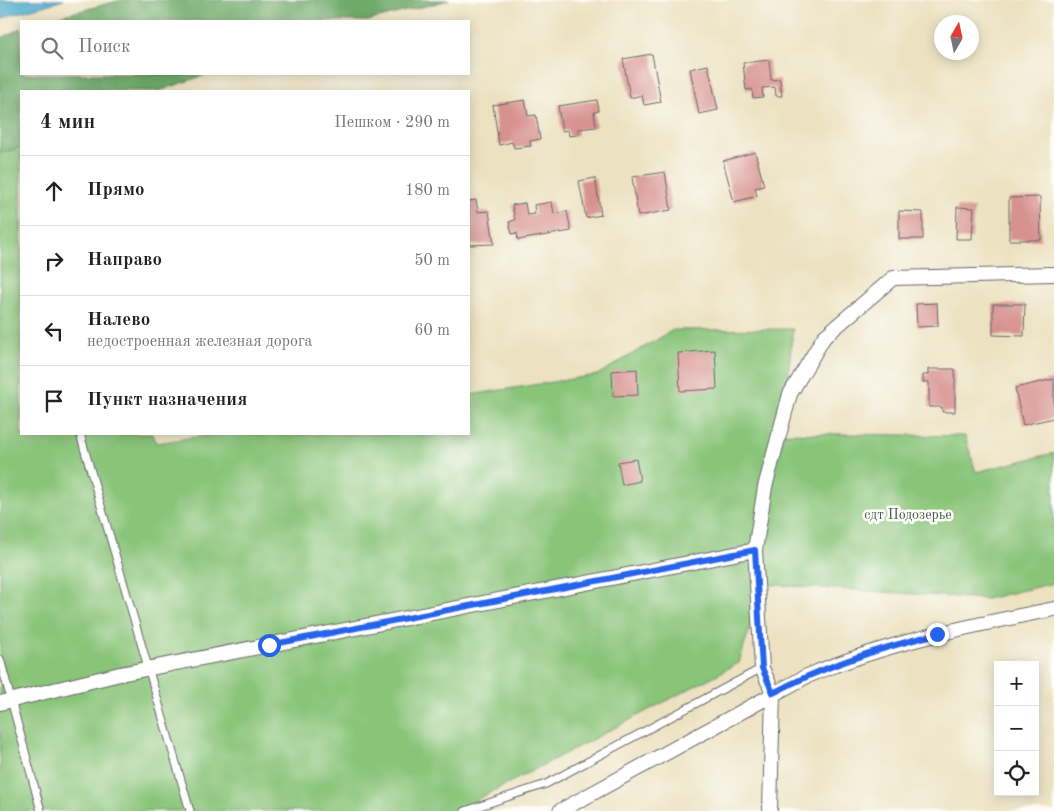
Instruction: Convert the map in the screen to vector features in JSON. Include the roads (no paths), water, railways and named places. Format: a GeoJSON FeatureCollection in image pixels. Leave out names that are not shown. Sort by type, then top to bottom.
{"type":"FeatureCollection","features":[{"type":"Feature","properties":{"kind":"street"},"geometry":{"type":"LineString","coordinates":[[770,811],[773,693],[762,668],[755,550],[765,487],[790,394],[824,337],[893,278],[1054,274]]}},
{"type":"Feature","properties":{"kind":"street"},"geometry":{"type":"LineString","coordinates":[[6,701],[147,669],[755,550]]}},
{"type":"Feature","properties":{"kind":"street"},"geometry":{"type":"LineString","coordinates":[[560,811],[773,693],[846,660],[894,644],[1054,609]]}},
{"type":"Feature","properties":{"kind":"lane"},"geometry":{"type":"LineString","coordinates":[[80,435],[147,669],[190,811]]}},
{"type":"Feature","properties":{"kind":"lane"},"geometry":{"type":"LineString","coordinates":[[0,659],[6,701],[42,811]]}},
{"type":"Feature","properties":{"kind":"lane"},"geometry":{"type":"LineString","coordinates":[[466,811],[546,784],[762,668]]}},
{"type":"Feature","properties":{"kind":"water"},"geometry":{"type":"Polygon","coordinates":[[[0,0],[64,0],[0,20],[0,0]]]}},
{"type":"Feature","properties":{"kind":"park label","name":"сдт Подозерье"},"geometry":{"type":"Point","coordinates":[908,514]}}]}
